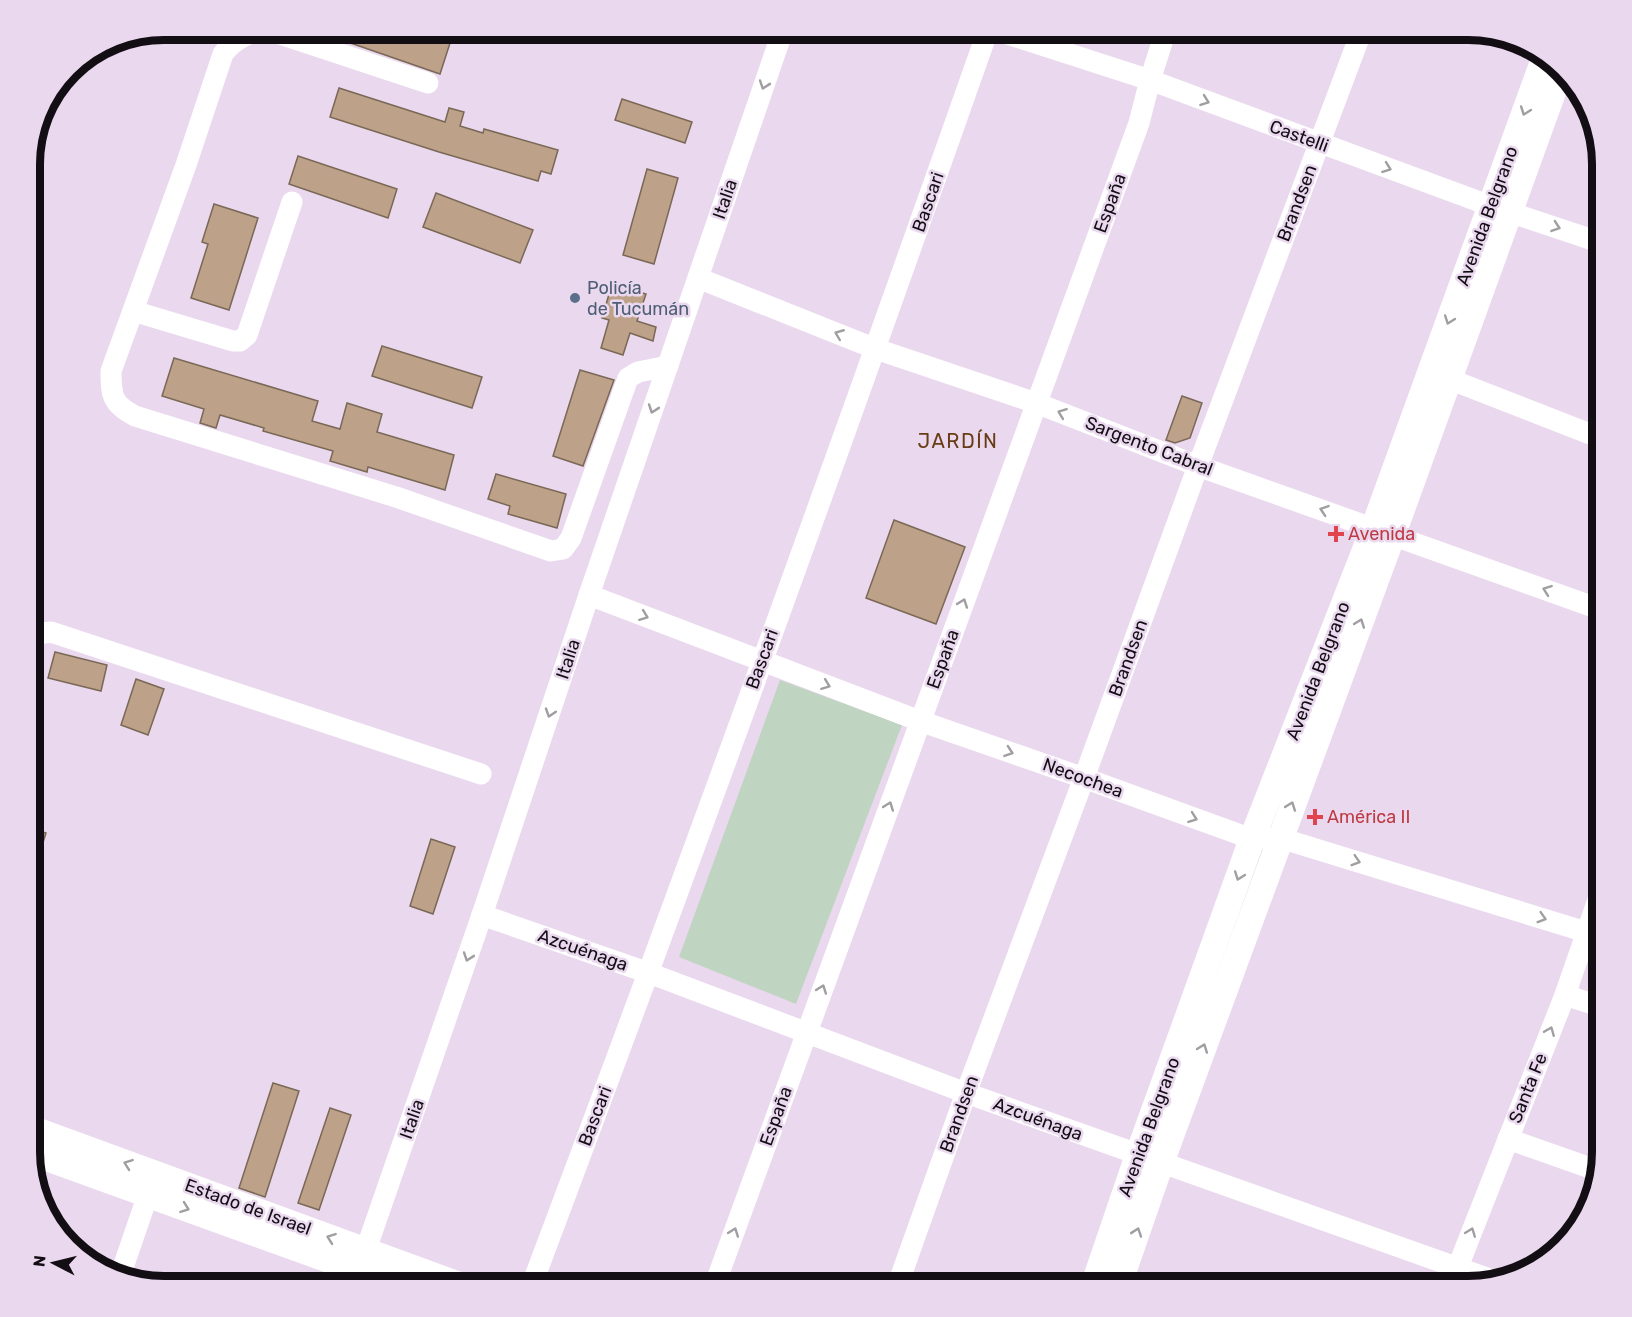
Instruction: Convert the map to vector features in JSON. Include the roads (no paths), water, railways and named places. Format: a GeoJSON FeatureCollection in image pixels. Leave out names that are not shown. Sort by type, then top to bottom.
{"type":"FeatureCollection","features":[{"type":"Feature","properties":{"kind":"main road","name":"Avenida Belgrano"},"geometry":{"type":"LineString","coordinates":[[1121,1276],[1149,1159],[1252,839],[1449,379],[1542,65]]}},
{"type":"Feature","properties":{"kind":"main road","name":"Avenida Belgrano"},"geometry":{"type":"LineString","coordinates":[[1098,1276],[1149,1159],[1280,838],[1383,531],[1500,209],[1557,79]]}},
{"type":"Feature","properties":{"kind":"main road","name":"Estado de Israel"},"geometry":{"type":"LineString","coordinates":[[41,1147],[152,1184],[375,1276]]}},
{"type":"Feature","properties":{"kind":"main road","name":"Estado de Israel"},"geometry":{"type":"LineString","coordinates":[[359,1270],[396,1276]]}},
{"type":"Feature","properties":{"kind":"street"},"geometry":{"type":"LineString","coordinates":[[236,41],[223,54],[186,165],[111,371],[114,401],[123,410],[135,416],[396,498],[551,551],[563,549],[572,538],[628,378],[638,372],[668,366]]}},
{"type":"Feature","properties":{"kind":"street"},"geometry":{"type":"LineString","coordinates":[[301,41],[428,83]]}},
{"type":"Feature","properties":{"kind":"street","name":"Italia"},"geometry":{"type":"LineString","coordinates":[[359,1270],[779,41]]}},
{"type":"Feature","properties":{"kind":"street","name":"Bascari"},"geometry":{"type":"LineString","coordinates":[[535,1276],[649,973],[876,349],[984,41]]}},
{"type":"Feature","properties":{"kind":"street","name":"Castelli"},"geometry":{"type":"LineString","coordinates":[[1029,41],[1150,80],[1320,144],[1592,240]]}},
{"type":"Feature","properties":{"kind":"street","name":"España"},"geometry":{"type":"LineString","coordinates":[[718,1276],[1139,123],[1162,41]]}},
{"type":"Feature","properties":{"kind":"street","name":"Brandsen"},"geometry":{"type":"LineString","coordinates":[[901,1276],[1197,466],[1358,41]]}},
{"type":"Feature","properties":{"kind":"street"},"geometry":{"type":"LineString","coordinates":[[133,311],[233,341],[240,341],[247,335],[292,202]]}},
{"type":"Feature","properties":{"kind":"street","name":"Sargento Cabral"},"geometry":{"type":"LineString","coordinates":[[698,278],[876,349],[1036,403],[1197,466],[1592,606]]}},
{"type":"Feature","properties":{"kind":"street"},"geometry":{"type":"LineString","coordinates":[[1449,379],[1590,434]]}},
{"type":"Feature","properties":{"kind":"street","name":"Necochea"},"geometry":{"type":"LineString","coordinates":[[589,595],[920,721],[1252,839],[1280,838],[1586,932]]}},
{"type":"Feature","properties":{"kind":"street"},"geometry":{"type":"LineString","coordinates":[[41,633],[51,632],[481,774]]}},
{"type":"Feature","properties":{"kind":"street","name":"Azcuénaga"},"geometry":{"type":"LineString","coordinates":[[482,915],[649,973],[966,1093],[1481,1275]]}},
{"type":"Feature","properties":{"kind":"street","name":"Santa Fe"},"geometry":{"type":"LineString","coordinates":[[1454,1276],[1565,995],[1592,916]]}},
{"type":"Feature","properties":{"kind":"street"},"geometry":{"type":"LineString","coordinates":[[1565,995],[1592,1003]]}},
{"type":"Feature","properties":{"kind":"street"},"geometry":{"type":"LineString","coordinates":[[1508,1139],[1590,1167]]}},
{"type":"Feature","properties":{"kind":"street"},"geometry":{"type":"LineString","coordinates":[[122,1269],[152,1184]]}},
{"type":"Feature","properties":{"kind":"place","name":"Policía de Tucumán"},"geometry":{"type":"Point","coordinates":[575,298]}},
{"type":"Feature","properties":{"kind":"place","name":"Avenida"},"geometry":{"type":"Point","coordinates":[1336,534]}},
{"type":"Feature","properties":{"kind":"place","name":"América II"},"geometry":{"type":"Point","coordinates":[1315,817]}},
{"type":"Feature","properties":{"kind":"district","name":"JARDÍN"},"geometry":{"type":"Point","coordinates":[958,441]}}]}
